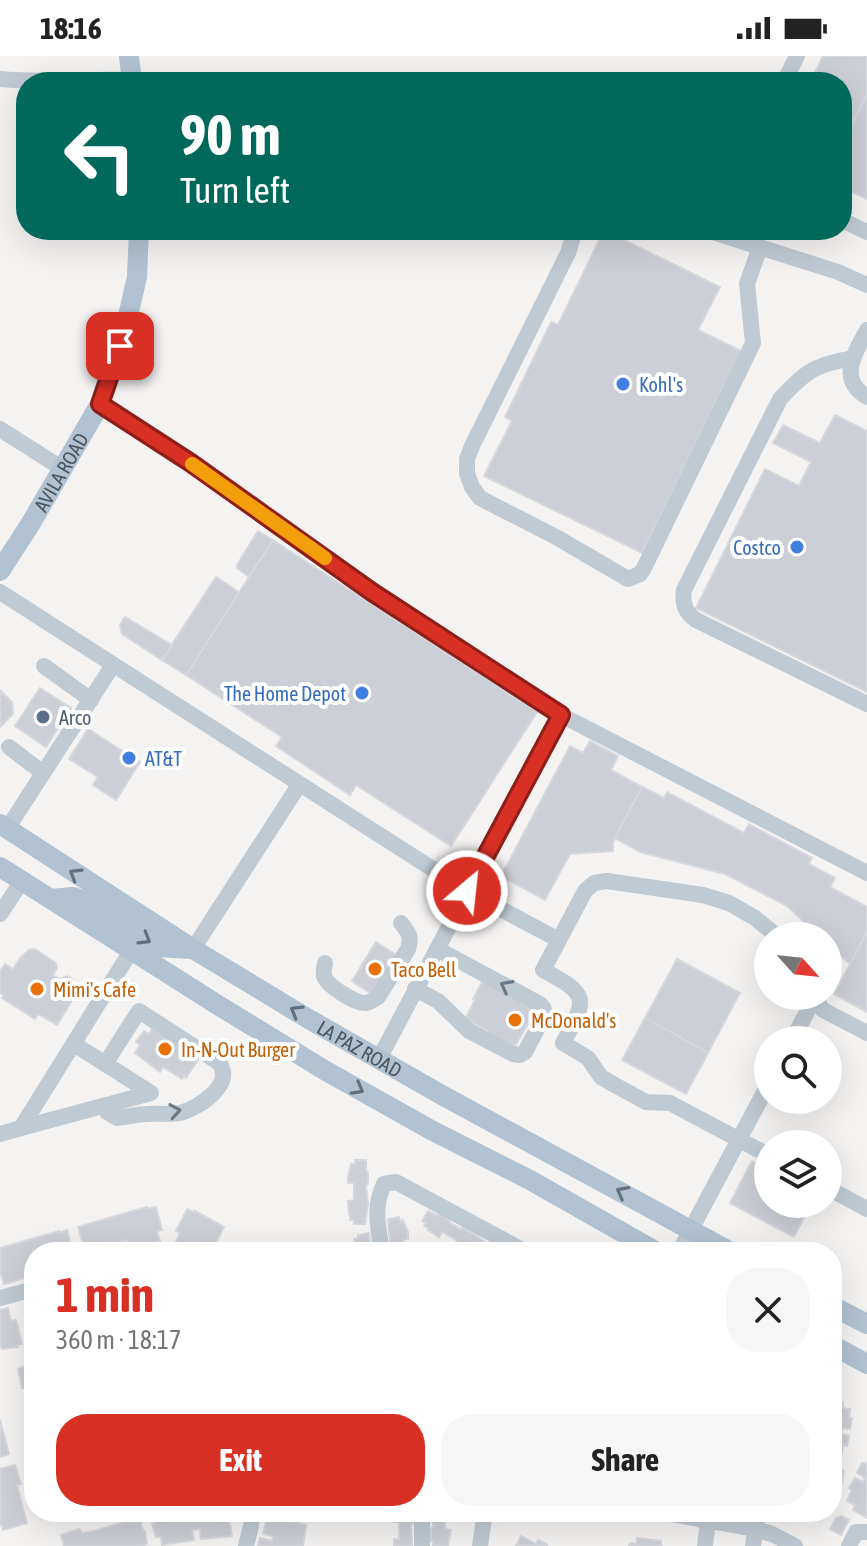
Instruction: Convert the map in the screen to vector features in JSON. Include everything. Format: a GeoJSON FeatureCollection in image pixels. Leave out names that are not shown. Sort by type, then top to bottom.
{"type":"FeatureCollection","features":[{"type":"Feature","properties":{"kind":"main road","name":"AVILA ROAD"},"geometry":{"type":"LineString","coordinates":[[0,571],[100,404],[126,325],[137,277],[139,240]]}},
{"type":"Feature","properties":{"kind":"main road","name":"LA PAZ ROAD"},"geometry":{"type":"LineString","coordinates":[[4,827],[193,949],[379,1059],[713,1242]]}},
{"type":"Feature","properties":{"kind":"main road","name":"LA PAZ ROAD"},"geometry":{"type":"LineString","coordinates":[[0,867],[326,1071],[639,1242]]}},
{"type":"Feature","properties":{"kind":"main road"},"geometry":{"type":"LineString","coordinates":[[51,899],[73,897],[87,902],[158,947],[193,949]]}},
{"type":"Feature","properties":{"kind":"main road"},"geometry":{"type":"LineString","coordinates":[[842,1311],[867,1324]]}},
{"type":"Feature","properties":{"kind":"main road"},"geometry":{"type":"LineString","coordinates":[[842,1350],[867,1364]]}},
{"type":"Feature","properties":{"kind":"street"},"geometry":{"type":"LineString","coordinates":[[572,240],[472,446],[467,459],[467,473],[472,487],[491,506],[556,537],[628,579],[640,574],[644,568],[753,343],[747,284],[760,247]]}},
{"type":"Feature","properties":{"kind":"street"},"geometry":{"type":"LineString","coordinates":[[738,240],[838,272],[867,285]]}},
{"type":"Feature","properties":{"kind":"street"},"geometry":{"type":"LineString","coordinates":[[867,330],[853,358],[850,374],[857,391],[867,397]]}},
{"type":"Feature","properties":{"kind":"street"},"geometry":{"type":"LineString","coordinates":[[853,358],[813,368],[780,399],[684,590],[682,600],[689,615],[696,620],[867,704]]}},
{"type":"Feature","properties":{"kind":"street"},"geometry":{"type":"LineString","coordinates":[[100,404],[191,463],[372,592],[561,715],[867,873]]}},
{"type":"Feature","properties":{"kind":"street"},"geometry":{"type":"LineString","coordinates":[[0,429],[63,469]]}},
{"type":"Feature","properties":{"kind":"street"},"geometry":{"type":"LineString","coordinates":[[0,592],[467,891],[559,940]]}},
{"type":"Feature","properties":{"kind":"street"},"geometry":{"type":"LineString","coordinates":[[4,827],[113,665]]}},
{"type":"Feature","properties":{"kind":"street"},"geometry":{"type":"LineString","coordinates":[[44,666],[91,700]]}},
{"type":"Feature","properties":{"kind":"street"},"geometry":{"type":"LineString","coordinates":[[379,1059],[561,715]]}},
{"type":"Feature","properties":{"kind":"street"},"geometry":{"type":"LineString","coordinates":[[9,747],[43,773]]}},
{"type":"Feature","properties":{"kind":"street"},"geometry":{"type":"LineString","coordinates":[[193,949],[299,785]]}},
{"type":"Feature","properties":{"kind":"street"},"geometry":{"type":"LineString","coordinates":[[0,914],[22,881]]}},
{"type":"Feature","properties":{"kind":"street"},"geometry":{"type":"LineString","coordinates":[[754,1147],[670,1103],[646,1102],[601,1077],[588,1058],[563,1043],[579,1014],[581,1002],[578,993],[543,970],[585,891],[594,883],[607,881],[703,895],[729,903],[760,922]]}},
{"type":"Feature","properties":{"kind":"street"},"geometry":{"type":"LineString","coordinates":[[325,963],[323,971],[329,983],[356,1001],[371,1002],[378,997],[408,949],[411,941],[409,933],[401,923]]}},
{"type":"Feature","properties":{"kind":"street"},"geometry":{"type":"LineString","coordinates":[[415,989],[438,1001],[469,1031],[513,1054],[525,1052],[544,1016],[540,1004],[437,949]]}},
{"type":"Feature","properties":{"kind":"street"},"geometry":{"type":"LineString","coordinates":[[21,1128],[131,951]]}},
{"type":"Feature","properties":{"kind":"street"},"geometry":{"type":"LineString","coordinates":[[823,1010],[867,1033]]}},
{"type":"Feature","properties":{"kind":"street"},"geometry":{"type":"LineString","coordinates":[[105,1064],[139,1011],[218,1062],[224,1075],[209,1098],[179,1114],[117,1118],[107,1112],[106,1105]]}},
{"type":"Feature","properties":{"kind":"street"},"geometry":{"type":"LineString","coordinates":[[0,1134],[151,1093],[74,1044]]}},
{"type":"Feature","properties":{"kind":"street"},"geometry":{"type":"LineString","coordinates":[[520,1055],[523,1073]]}},
{"type":"Feature","properties":{"kind":"street"},"geometry":{"type":"LineString","coordinates":[[684,1242],[754,1111]]}},
{"type":"Feature","properties":{"kind":"street"},"geometry":{"type":"LineString","coordinates":[[380,1242],[378,1197],[384,1184],[396,1182],[507,1242]]}},
{"type":"Feature","properties":{"kind":"street"},"geometry":{"type":"LineString","coordinates":[[842,1196],[867,1209]]}},
{"type":"Feature","properties":{"kind":"street"},"geometry":{"type":"LineString","coordinates":[[0,1298],[24,1292]]}},
{"type":"Feature","properties":{"kind":"street"},"geometry":{"type":"LineString","coordinates":[[246,1546],[251,1522]]}},
{"type":"Feature","properties":{"kind":"street"},"geometry":{"type":"LineString","coordinates":[[422,1522],[422,1546]]}},
{"type":"Feature","properties":{"kind":"street"},"geometry":{"type":"LineString","coordinates":[[480,1546],[484,1522]]}},
{"type":"Feature","properties":{"kind":"street"},"geometry":{"type":"LineString","coordinates":[[705,1546],[708,1522]]}},
{"type":"Feature","properties":{"kind":"street"},"geometry":{"type":"LineString","coordinates":[[730,1522],[772,1534],[795,1546]]}},
{"type":"Feature","properties":{"kind":"street"},"geometry":{"type":"LineString","coordinates":[[849,1546],[856,1532],[867,1532]]}},
{"type":"Feature","properties":{"kind":"building"},"geometry":{"type":"Polygon","coordinates":[[[823,56],[867,56],[867,94],[852,125],[852,72],[815,72],[823,56]]]}},
{"type":"Feature","properties":{"kind":"building"},"geometry":{"type":"Polygon","coordinates":[[[867,94],[867,199],[852,192],[852,125],[867,94]]]}},
{"type":"Feature","properties":{"kind":"building","name":"Kohl's"},"geometry":{"type":"Polygon","coordinates":[[[599,240],[624,240],[720,287],[698,330],[741,351],[642,553],[484,476],[512,421],[505,417],[551,322],[558,325],[599,240]]]}},
{"type":"Feature","properties":{"kind":"building","name":"Costco"},"geometry":{"type":"Polygon","coordinates":[[[835,415],[867,431],[867,692],[696,608],[765,469],[799,486],[811,462],[773,443],[783,425],[820,443],[835,415]]]}},
{"type":"Feature","properties":{"kind":"building"},"geometry":{"type":"Polygon","coordinates":[[[258,531],[273,540],[249,577],[237,565],[258,531]]]}},
{"type":"Feature","properties":{"kind":"building","name":"The Home Depot"},"geometry":{"type":"Polygon","coordinates":[[[273,540],[537,712],[451,846],[356,785],[350,795],[276,746],[282,737],[186,675],[273,540]]]}},
{"type":"Feature","properties":{"kind":"building"},"geometry":{"type":"Polygon","coordinates":[[[216,577],[239,592],[186,675],[162,660],[216,577]]]}},
{"type":"Feature","properties":{"kind":"building"},"geometry":{"type":"Polygon","coordinates":[[[125,617],[172,645],[162,660],[122,634],[120,625],[125,617]]]}},
{"type":"Feature","properties":{"kind":"building","name":"Arco"},"geometry":{"type":"Polygon","coordinates":[[[40,688],[71,708],[46,747],[15,726],[40,688]]]}},
{"type":"Feature","properties":{"kind":"building"},"geometry":{"type":"Polygon","coordinates":[[[0,690],[12,702],[13,714],[0,727],[0,690]]]}},
{"type":"Feature","properties":{"kind":"building"},"geometry":{"type":"Polygon","coordinates":[[[88,729],[140,762],[116,800],[93,785],[98,777],[69,759],[88,729]]]}},
{"type":"Feature","properties":{"kind":"building"},"geometry":{"type":"Polygon","coordinates":[[[590,741],[618,756],[611,770],[642,787],[613,843],[613,851],[570,854],[545,900],[501,876],[570,746],[583,753],[590,741]]]}},
{"type":"Feature","properties":{"kind":"building"},"geometry":{"type":"Polygon","coordinates":[[[642,787],[664,798],[667,792],[744,833],[749,824],[812,858],[809,864],[835,878],[830,887],[867,907],[867,932],[850,964],[842,957],[842,922],[804,922],[787,906],[725,874],[640,852],[615,838],[642,787]]]}},
{"type":"Feature","properties":{"kind":"building"},"geometry":{"type":"Polygon","coordinates":[[[867,932],[867,1012],[842,998],[842,979],[867,932]]]}},
{"type":"Feature","properties":{"kind":"building","name":"Taco Bell"},"geometry":{"type":"Polygon","coordinates":[[[376,942],[398,956],[373,995],[352,981],[376,942]]]}},
{"type":"Feature","properties":{"kind":"building","name":"Mimi's Cafe"},"geometry":{"type":"Polygon","coordinates":[[[35,949],[56,963],[53,975],[60,979],[67,976],[72,979],[71,986],[78,991],[57,1025],[38,1014],[35,1019],[2,998],[4,995],[0,993],[0,971],[5,964],[13,969],[20,958],[35,949]]]}},
{"type":"Feature","properties":{"kind":"building"},"geometry":{"type":"Polygon","coordinates":[[[677,959],[740,993],[708,1053],[645,1018],[677,959]]]}},
{"type":"Feature","properties":{"kind":"building"},"geometry":{"type":"Polygon","coordinates":[[[483,980],[538,1007],[515,1046],[465,1019],[483,980]]]}},
{"type":"Feature","properties":{"kind":"building"},"geometry":{"type":"Polygon","coordinates":[[[645,1018],[708,1053],[686,1094],[622,1060],[645,1018]]]}},
{"type":"Feature","properties":{"kind":"building","name":"In-N-Out Burger"},"geometry":{"type":"Polygon","coordinates":[[[154,1025],[199,1054],[186,1078],[184,1076],[182,1079],[163,1067],[160,1072],[135,1053],[140,1045],[136,1042],[144,1031],[149,1034],[154,1025]]]}},
{"type":"Feature","properties":{"kind":"building"},"geometry":{"type":"Polygon","coordinates":[[[355,1160],[366,1160],[368,1172],[365,1224],[354,1224],[349,1214],[348,1201],[354,1200],[354,1183],[348,1183],[348,1177],[355,1160]]]}},
{"type":"Feature","properties":{"kind":"building"},"geometry":{"type":"Polygon","coordinates":[[[752,1161],[754,1216],[730,1203],[752,1161]]]}},
{"type":"Feature","properties":{"kind":"building"},"geometry":{"type":"Polygon","coordinates":[[[156,1207],[162,1230],[157,1231],[160,1241],[156,1242],[82,1242],[78,1227],[156,1207]]]}},
{"type":"Feature","properties":{"kind":"building"},"geometry":{"type":"Polygon","coordinates":[[[187,1209],[224,1227],[216,1242],[176,1242],[180,1233],[176,1231],[187,1209]]]}},
{"type":"Feature","properties":{"kind":"building"},"geometry":{"type":"Polygon","coordinates":[[[428,1211],[439,1214],[484,1241],[456,1242],[442,1232],[439,1237],[428,1230],[422,1221],[428,1211]]]}},
{"type":"Feature","properties":{"kind":"building"},"geometry":{"type":"Polygon","coordinates":[[[399,1217],[400,1221],[403,1220],[408,1239],[390,1242],[388,1219],[399,1217]]]}},
{"type":"Feature","properties":{"kind":"building"},"geometry":{"type":"Polygon","coordinates":[[[758,1218],[804,1218],[794,1237],[758,1218]]]}},
{"type":"Feature","properties":{"kind":"building"},"geometry":{"type":"Polygon","coordinates":[[[67,1230],[70,1242],[24,1242],[24,1278],[4,1284],[0,1275],[0,1248],[67,1230]]]}},
{"type":"Feature","properties":{"kind":"building"},"geometry":{"type":"Polygon","coordinates":[[[369,1233],[370,1242],[354,1242],[358,1235],[369,1233]]]}},
{"type":"Feature","properties":{"kind":"building"},"geometry":{"type":"Polygon","coordinates":[[[8,1308],[11,1321],[16,1320],[22,1344],[2,1349],[0,1310],[8,1308]]]}},
{"type":"Feature","properties":{"kind":"building"},"geometry":{"type":"Polygon","coordinates":[[[24,1366],[24,1388],[22,1388],[18,1369],[24,1366]]]}},
{"type":"Feature","properties":{"kind":"building"},"geometry":{"type":"Polygon","coordinates":[[[842,1402],[843,1408],[850,1409],[850,1429],[842,1428],[842,1402]]]}},
{"type":"Feature","properties":{"kind":"building"},"geometry":{"type":"Polygon","coordinates":[[[0,1420],[9,1454],[0,1457],[0,1420]]]}},
{"type":"Feature","properties":{"kind":"building"},"geometry":{"type":"Polygon","coordinates":[[[842,1434],[849,1436],[847,1446],[843,1445],[842,1453],[842,1434]]]}},
{"type":"Feature","properties":{"kind":"building"},"geometry":{"type":"Polygon","coordinates":[[[867,1462],[867,1518],[853,1510],[855,1505],[847,1501],[855,1478],[863,1482],[865,1478],[857,1473],[862,1463],[867,1462]]]}},
{"type":"Feature","properties":{"kind":"building"},"geometry":{"type":"Polygon","coordinates":[[[15,1465],[21,1484],[17,1485],[24,1522],[27,1523],[3,1530],[0,1526],[0,1469],[15,1465]]]}},
{"type":"Feature","properties":{"kind":"building"},"geometry":{"type":"Polygon","coordinates":[[[842,1516],[849,1520],[841,1535],[830,1529],[834,1522],[842,1522],[842,1516]]]}},
{"type":"Feature","properties":{"kind":"building"},"geometry":{"type":"Polygon","coordinates":[[[124,1522],[141,1522],[147,1544],[64,1546],[61,1535],[79,1529],[82,1533],[124,1522]]]}},
{"type":"Feature","properties":{"kind":"building"},"geometry":{"type":"Polygon","coordinates":[[[230,1522],[232,1536],[201,1539],[200,1529],[192,1530],[194,1540],[162,1545],[161,1537],[156,1537],[154,1524],[230,1522]]]}},
{"type":"Feature","properties":{"kind":"building"},"geometry":{"type":"Polygon","coordinates":[[[266,1522],[306,1525],[303,1546],[258,1546],[260,1538],[272,1541],[273,1536],[263,1534],[266,1522]]]}},
{"type":"Feature","properties":{"kind":"building"},"geometry":{"type":"Polygon","coordinates":[[[399,1522],[413,1522],[412,1546],[394,1546],[394,1539],[399,1539],[399,1522]]]}},
{"type":"Feature","properties":{"kind":"building"},"geometry":{"type":"Polygon","coordinates":[[[433,1522],[445,1522],[445,1529],[451,1530],[448,1546],[433,1546],[433,1522]]]}},
{"type":"Feature","properties":{"kind":"building"},"geometry":{"type":"Polygon","coordinates":[[[521,1536],[536,1544],[538,1540],[548,1545],[516,1546],[521,1536]]]}},
{"type":"Feature","properties":{"kind":"building"},"geometry":{"type":"Polygon","coordinates":[[[637,1538],[661,1541],[661,1546],[629,1546],[630,1543],[637,1544],[637,1538]]]}},
{"type":"Feature","properties":{"kind":"slow traffic"},"geometry":{"type":"LineString","coordinates":[[192,464],[325,558]]}},
{"type":"Feature","properties":{"kind":"place","name":"Kohl's"},"geometry":{"type":"Point","coordinates":[623,384]}},
{"type":"Feature","properties":{"kind":"place","name":"Costco"},"geometry":{"type":"Point","coordinates":[797,547]}},
{"type":"Feature","properties":{"kind":"place","name":"The Home Depot"},"geometry":{"type":"Point","coordinates":[362,693]}},
{"type":"Feature","properties":{"kind":"place","name":"Arco"},"geometry":{"type":"Point","coordinates":[43,717]}},
{"type":"Feature","properties":{"kind":"place","name":"AT&T"},"geometry":{"type":"Point","coordinates":[129,758]}},
{"type":"Feature","properties":{"kind":"place","name":"Taco Bell"},"geometry":{"type":"Point","coordinates":[375,969]}},
{"type":"Feature","properties":{"kind":"place","name":"Mimi's Cafe"},"geometry":{"type":"Point","coordinates":[37,989]}},
{"type":"Feature","properties":{"kind":"place","name":"McDonald's"},"geometry":{"type":"Point","coordinates":[515,1020]}},
{"type":"Feature","properties":{"kind":"place","name":"In-N-Out Burger"},"geometry":{"type":"Point","coordinates":[165,1049]}},
{"type":"Feature","properties":{"kind":"route"},"geometry":{"type":"LineString","coordinates":[[120,346],[100,404],[191,463],[372,592],[561,715],[467,891]]}}]}
